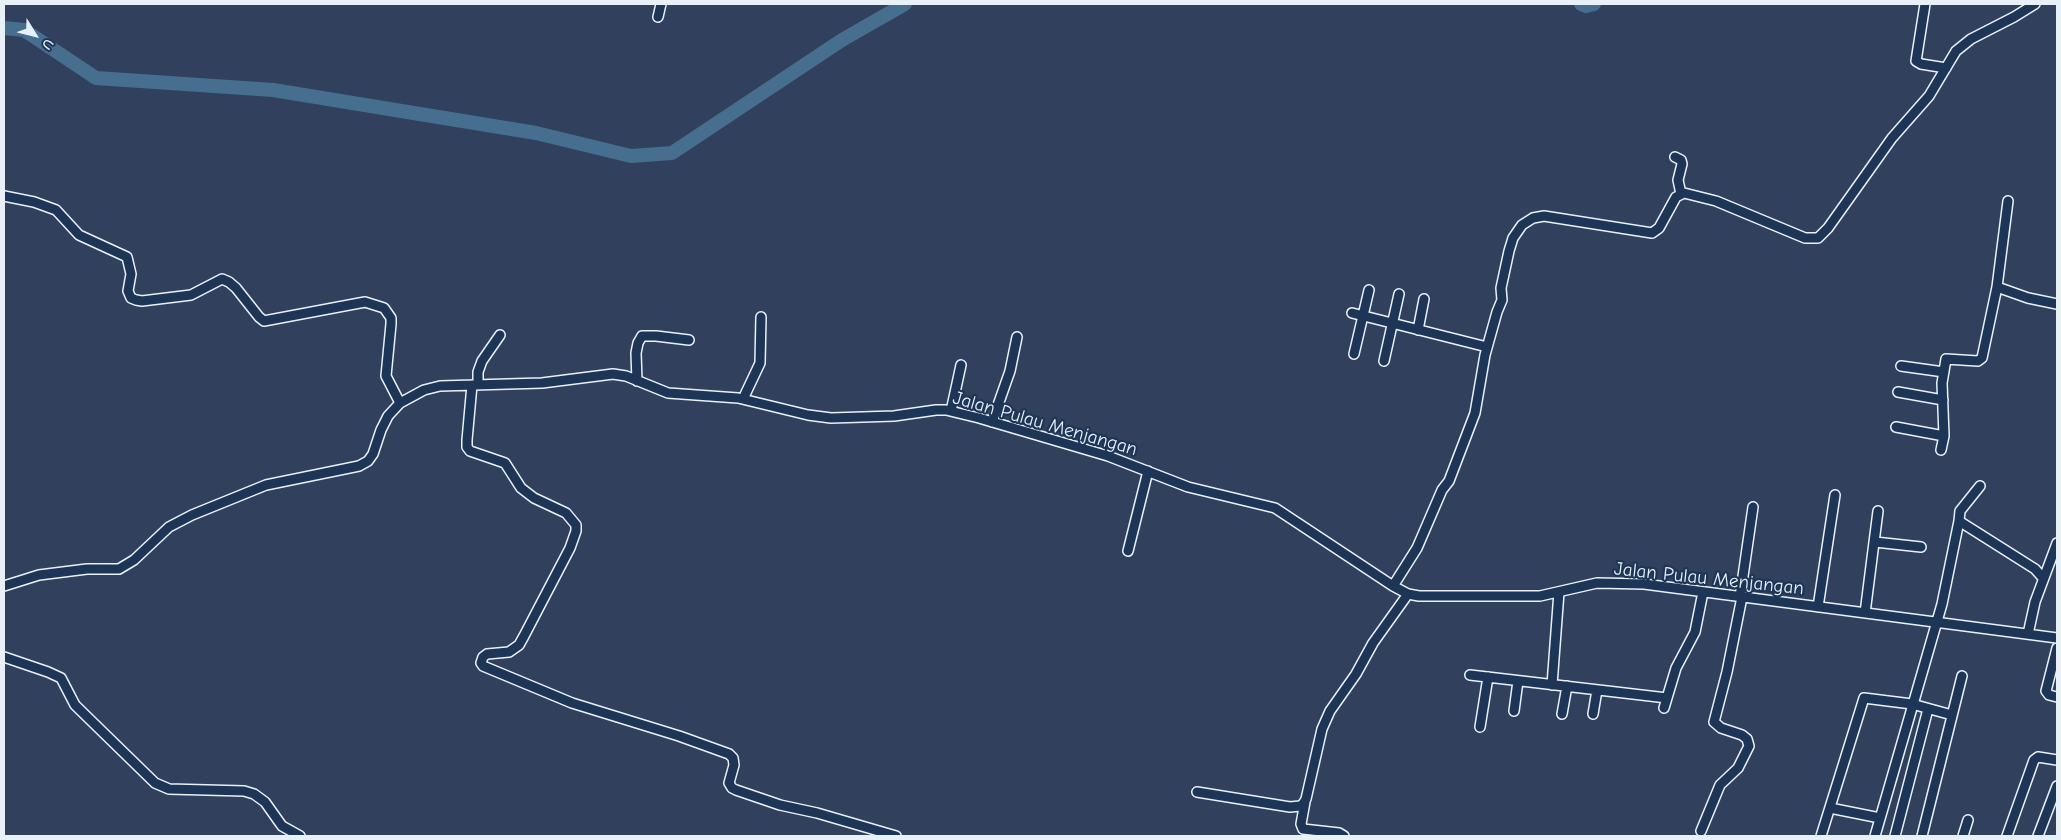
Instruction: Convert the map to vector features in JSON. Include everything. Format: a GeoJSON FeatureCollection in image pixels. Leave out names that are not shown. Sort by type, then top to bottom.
{"type":"FeatureCollection","features":[{"type":"Feature","properties":{"kind":"street"},"geometry":{"type":"LineString","coordinates":[[658,16],[661,4]]}},
{"type":"Feature","properties":{"kind":"street"},"geometry":{"type":"LineString","coordinates":[[1925,4],[1916,59],[1920,63],[1946,68]]}},
{"type":"Feature","properties":{"kind":"street"},"geometry":{"type":"LineString","coordinates":[[1393,586],[1417,548],[1442,490],[1451,477],[1476,408],[1479,381],[1496,312],[1502,300],[1501,288],[1511,244],[1517,232],[1527,220],[1538,216],[1552,216],[1652,233],[1659,228],[1674,200],[1681,194],[1689,194],[1708,198],[1805,238],[1818,238],[1828,228],[1892,138],[1929,96],[1956,50],[2035,4]]}},
{"type":"Feature","properties":{"kind":"street"},"geometry":{"type":"LineString","coordinates":[[1675,157],[1681,160],[1682,164],[1678,180],[1681,194]]}},
{"type":"Feature","properties":{"kind":"street"},"geometry":{"type":"LineString","coordinates":[[4,196],[34,202],[56,210],[79,235],[127,257],[131,274],[128,291],[131,298],[136,300],[190,295],[222,279],[230,282],[259,317],[264,320],[365,302],[379,305],[388,314],[391,324],[386,377],[400,403]]}},
{"type":"Feature","properties":{"kind":"street"},"geometry":{"type":"LineString","coordinates":[[1941,450],[1944,436],[1943,400],[1946,359],[1978,361],[1982,358],[1997,287],[2008,201]]}},
{"type":"Feature","properties":{"kind":"street"},"geometry":{"type":"LineString","coordinates":[[1997,287],[2028,298],[2057,304]]}},
{"type":"Feature","properties":{"kind":"street"},"geometry":{"type":"LineString","coordinates":[[1354,354],[1369,290]]}},
{"type":"Feature","properties":{"kind":"street"},"geometry":{"type":"LineString","coordinates":[[1384,361],[1399,294]]}},
{"type":"Feature","properties":{"kind":"street"},"geometry":{"type":"LineString","coordinates":[[1418,330],[1424,299]]}},
{"type":"Feature","properties":{"kind":"street"},"geometry":{"type":"LineString","coordinates":[[1352,313],[1487,348]]}},
{"type":"Feature","properties":{"kind":"street"},"geometry":{"type":"LineString","coordinates":[[743,399],[760,364],[760,317]]}},
{"type":"Feature","properties":{"kind":"street"},"geometry":{"type":"LineString","coordinates":[[500,335],[482,361],[478,372],[467,447],[470,452],[505,464],[521,488],[534,498],[566,513],[576,525],[576,531],[570,548],[524,636],[514,649],[509,652],[487,654],[481,662],[483,666],[572,703],[679,736],[729,754],[733,758],[734,765],[729,783],[736,790],[780,805],[817,813],[896,836]]}},
{"type":"Feature","properties":{"kind":"street"},"geometry":{"type":"LineString","coordinates":[[637,381],[636,353],[642,336],[689,340]]}},
{"type":"Feature","properties":{"kind":"street"},"geometry":{"type":"LineString","coordinates":[[992,422],[1010,371],[1017,337]]}},
{"type":"Feature","properties":{"kind":"street"},"geometry":{"type":"LineString","coordinates":[[951,411],[961,365]]}},
{"type":"Feature","properties":{"kind":"street"},"geometry":{"type":"LineString","coordinates":[[1902,366],[1944,372]]}},
{"type":"Feature","properties":{"kind":"street","name":"Jalan Pulau Menjangan"},"geometry":{"type":"LineString","coordinates":[[4,586],[39,575],[87,569],[119,569],[134,560],[169,528],[192,515],[266,485],[359,466],[368,461],[373,454],[388,416],[400,403],[415,394],[440,386],[542,383],[613,374],[668,393],[743,399],[808,415],[831,418],[951,411],[992,422],[1108,456],[1188,487],[1275,508],[1408,594],[1428,597],[1531,596],[1598,584],[1631,583],[2057,638]]}},
{"type":"Feature","properties":{"kind":"street"},"geometry":{"type":"LineString","coordinates":[[1898,392],[1943,400]]}},
{"type":"Feature","properties":{"kind":"street"},"geometry":{"type":"LineString","coordinates":[[1896,427],[1944,436]]}},
{"type":"Feature","properties":{"kind":"street"},"geometry":{"type":"LineString","coordinates":[[1128,551],[1148,471]]}},
{"type":"Feature","properties":{"kind":"street"},"geometry":{"type":"LineString","coordinates":[[1875,836],[1936,621],[1960,511],[1980,486]]}},
{"type":"Feature","properties":{"kind":"street"},"geometry":{"type":"LineString","coordinates":[[1818,607],[1835,495]]}},
{"type":"Feature","properties":{"kind":"street"},"geometry":{"type":"LineString","coordinates":[[1701,831],[1720,785],[1738,768],[1749,746],[1747,739],[1742,735],[1722,728],[1714,722],[1729,665],[1741,597],[1753,507]]}},
{"type":"Feature","properties":{"kind":"street"},"geometry":{"type":"LineString","coordinates":[[1865,613],[1878,511]]}},
{"type":"Feature","properties":{"kind":"street"},"geometry":{"type":"LineString","coordinates":[[1959,521],[2035,569],[2043,578]]}},
{"type":"Feature","properties":{"kind":"street"},"geometry":{"type":"LineString","coordinates":[[1875,542],[1920,546]]}},
{"type":"Feature","properties":{"kind":"street"},"geometry":{"type":"LineString","coordinates":[[2028,634],[2035,602],[2057,543]]}},
{"type":"Feature","properties":{"kind":"street"},"geometry":{"type":"LineString","coordinates":[[1552,685],[1559,592]]}},
{"type":"Feature","properties":{"kind":"street"},"geometry":{"type":"LineString","coordinates":[[1664,708],[1676,668],[1695,632],[1703,592]]}},
{"type":"Feature","properties":{"kind":"street"},"geometry":{"type":"LineString","coordinates":[[1344,836],[1303,829],[1301,824],[1327,717],[1341,693],[1356,674],[1373,643],[1408,594]]}},
{"type":"Feature","properties":{"kind":"street"},"geometry":{"type":"LineString","coordinates":[[2057,648],[2046,691],[2049,695],[2057,697]]}},
{"type":"Feature","properties":{"kind":"street"},"geometry":{"type":"LineString","coordinates":[[4,657],[61,678],[76,705],[155,784],[169,789],[244,791],[254,794],[265,802],[276,820],[300,836]]}},
{"type":"Feature","properties":{"kind":"street"},"geometry":{"type":"LineString","coordinates":[[1470,675],[1667,698]]}},
{"type":"Feature","properties":{"kind":"street"},"geometry":{"type":"LineString","coordinates":[[1922,836],[1962,676]]}},
{"type":"Feature","properties":{"kind":"street"},"geometry":{"type":"LineString","coordinates":[[1480,727],[1488,677]]}},
{"type":"Feature","properties":{"kind":"street"},"geometry":{"type":"LineString","coordinates":[[1514,711],[1518,681]]}},
{"type":"Feature","properties":{"kind":"street"},"geometry":{"type":"LineString","coordinates":[[1562,714],[1567,686]]}},
{"type":"Feature","properties":{"kind":"street"},"geometry":{"type":"LineString","coordinates":[[1593,714],[1597,690]]}},
{"type":"Feature","properties":{"kind":"street"},"geometry":{"type":"LineString","coordinates":[[1820,836],[1864,698],[1912,704],[1952,715]]}},
{"type":"Feature","properties":{"kind":"street"},"geometry":{"type":"LineString","coordinates":[[1895,836],[1928,709]]}},
{"type":"Feature","properties":{"kind":"street"},"geometry":{"type":"LineString","coordinates":[[2007,836],[2034,760],[2038,757],[2057,760]]}},
{"type":"Feature","properties":{"kind":"street"},"geometry":{"type":"LineString","coordinates":[[2038,836],[2057,786]]}},
{"type":"Feature","properties":{"kind":"street"},"geometry":{"type":"LineString","coordinates":[[1196,792],[1290,807],[1300,806],[1305,802]]}},
{"type":"Feature","properties":{"kind":"street"},"geometry":{"type":"LineString","coordinates":[[1830,808],[1880,818]]}},
{"type":"Feature","properties":{"kind":"street"},"geometry":{"type":"LineString","coordinates":[[1963,836],[1968,820]]}},
{"type":"Feature","properties":{"kind":"waterway"},"geometry":{"type":"LineString","coordinates":[[4,28],[24,30],[96,78],[273,90],[536,133],[631,156],[672,153],[842,40],[905,4]]}},
{"type":"Feature","properties":{"kind":"waterway"},"geometry":{"type":"LineString","coordinates":[[1581,4],[1586,6],[1594,4]]}}]}
